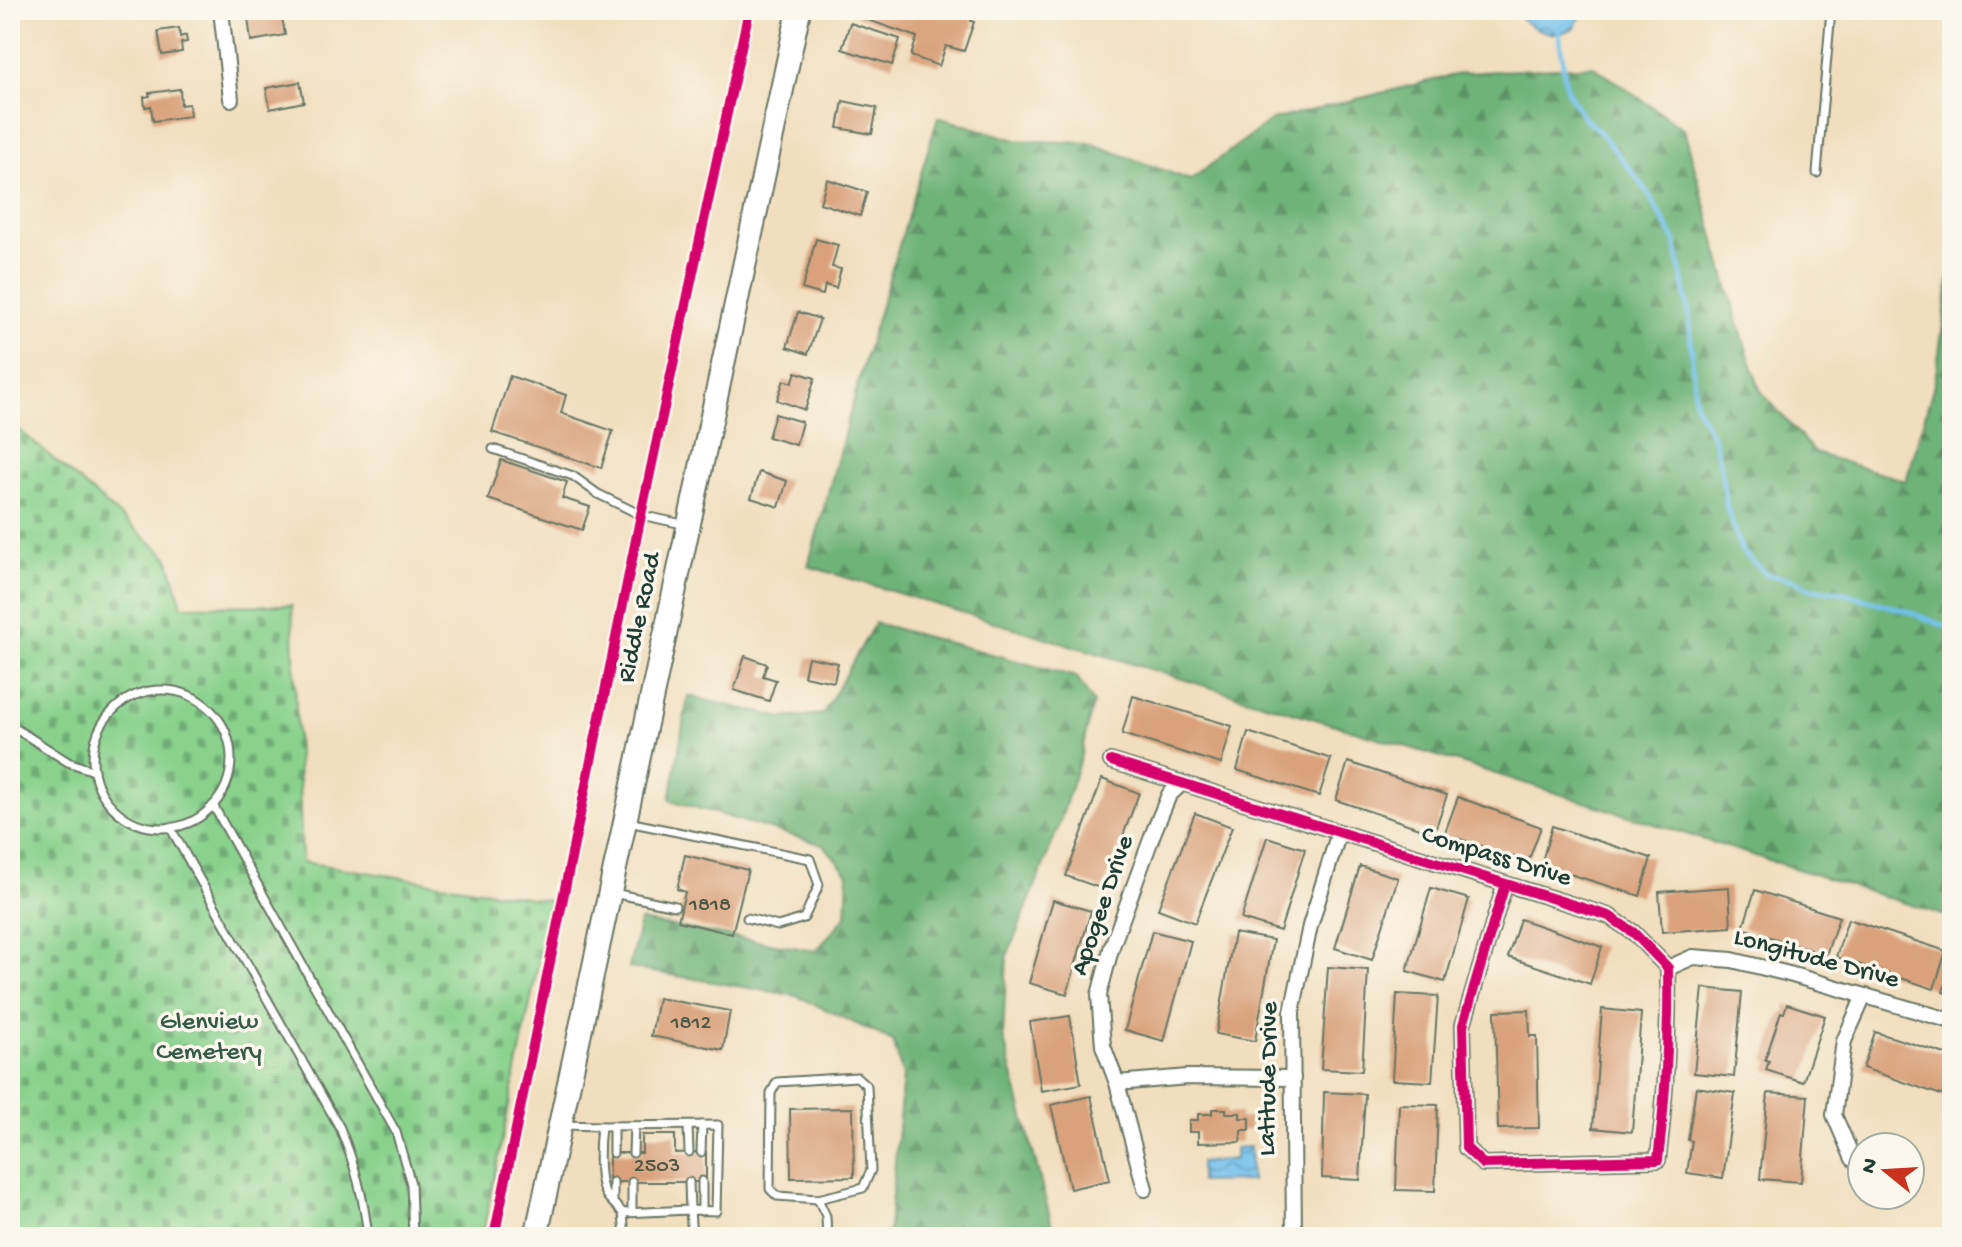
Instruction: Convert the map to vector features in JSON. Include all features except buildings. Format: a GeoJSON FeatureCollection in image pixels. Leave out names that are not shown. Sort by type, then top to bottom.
{"type":"FeatureCollection","features":[{"type":"Feature","properties":{"kind":"main road","name":"Riddle Road"},"geometry":{"type":"LineString","coordinates":[[536,1237],[799,10]]}},
{"type":"Feature","properties":{"kind":"street"},"geometry":{"type":"LineString","coordinates":[[221,10],[231,99]]}},
{"type":"Feature","properties":{"kind":"street","name":"Compass Drive"},"geometry":{"type":"LineString","coordinates":[[1111,761],[1609,916],[1634,933],[1668,968]]}},
{"type":"Feature","properties":{"kind":"street","name":"Apogee Drive"},"geometry":{"type":"LineString","coordinates":[[1145,1189],[1117,1083],[1103,1046],[1099,995],[1111,949],[1154,831],[1169,795],[1181,784]]}},
{"type":"Feature","properties":{"kind":"street","name":"Latitude Drive"},"geometry":{"type":"LineString","coordinates":[[1294,1237],[1292,1012],[1310,926],[1339,832]]}},
{"type":"Feature","properties":{"kind":"street"},"geometry":{"type":"LineString","coordinates":[[1505,884],[1463,1025],[1466,1148],[1483,1164],[1658,1160],[1669,1032],[1668,968]]}},
{"type":"Feature","properties":{"kind":"street","name":"Longitude Drive"},"geometry":{"type":"LineString","coordinates":[[1668,968],[1693,957],[1732,960],[1952,1021]]}},
{"type":"Feature","properties":{"kind":"street"},"geometry":{"type":"LineString","coordinates":[[1846,1143],[1834,1115],[1844,1041],[1864,996]]}},
{"type":"Feature","properties":{"kind":"street"},"geometry":{"type":"LineString","coordinates":[[1117,1083],[1188,1077],[1293,1078]]}},
{"type":"Feature","properties":{"kind":"lane"},"geometry":{"type":"LineString","coordinates":[[1817,173],[1831,10]]}},
{"type":"Feature","properties":{"kind":"lane"},"geometry":{"type":"LineString","coordinates":[[493,449],[573,476],[598,494],[641,515],[689,526]]}},
{"type":"Feature","properties":{"kind":"lane"},"geometry":{"type":"LineString","coordinates":[[147,691],[186,694],[207,707],[220,721],[229,744],[231,767],[223,791],[213,805],[193,821],[170,827],[140,825],[112,807],[101,792],[94,771],[93,750],[98,733],[110,714],[126,699],[147,691]]}},
{"type":"Feature","properties":{"kind":"lane"},"geometry":{"type":"LineString","coordinates":[[10,725],[68,762],[94,771]]}},
{"type":"Feature","properties":{"kind":"lane"},"geometry":{"type":"LineString","coordinates":[[213,805],[396,1132],[411,1184],[413,1237]]}},
{"type":"Feature","properties":{"kind":"lane"},"geometry":{"type":"LineString","coordinates":[[626,821],[810,859],[819,885],[804,918],[778,926],[747,918]]}},
{"type":"Feature","properties":{"kind":"lane"},"geometry":{"type":"LineString","coordinates":[[170,827],[340,1128],[356,1167],[368,1237]]}},
{"type":"Feature","properties":{"kind":"lane"},"geometry":{"type":"LineString","coordinates":[[611,893],[675,906]]}},
{"type":"Feature","properties":{"kind":"lane"},"geometry":{"type":"LineString","coordinates":[[857,1077],[867,1086],[871,1170],[863,1188],[818,1199],[777,1196],[770,1189],[771,1093],[777,1082],[857,1077]]}},
{"type":"Feature","properties":{"kind":"lane"},"geometry":{"type":"LineString","coordinates":[[560,1125],[718,1125],[716,1211],[628,1212],[613,1202],[602,1187],[601,1126]]}},
{"type":"Feature","properties":{"kind":"lane"},"geometry":{"type":"LineString","coordinates":[[701,1152],[702,1125]]}},
{"type":"Feature","properties":{"kind":"lane"},"geometry":{"type":"LineString","coordinates":[[613,1126],[613,1153]]}},
{"type":"Feature","properties":{"kind":"lane"},"geometry":{"type":"LineString","coordinates":[[633,1153],[634,1126]]}},
{"type":"Feature","properties":{"kind":"lane"},"geometry":{"type":"LineString","coordinates":[[688,1126],[689,1152]]}},
{"type":"Feature","properties":{"kind":"lane"},"geometry":{"type":"LineString","coordinates":[[702,1181],[702,1211]]}},
{"type":"Feature","properties":{"kind":"lane"},"geometry":{"type":"LineString","coordinates":[[613,1182],[613,1202]]}},
{"type":"Feature","properties":{"kind":"lane"},"geometry":{"type":"LineString","coordinates":[[625,1237],[632,1182]]}},
{"type":"Feature","properties":{"kind":"lane"},"geometry":{"type":"LineString","coordinates":[[689,1182],[692,1237]]}},
{"type":"Feature","properties":{"kind":"lane"},"geometry":{"type":"LineString","coordinates":[[818,1199],[826,1216],[827,1237]]}},
{"type":"Feature","properties":{"kind":"green space"},"geometry":{"type":"Polygon","coordinates":[[[1593,66],[1684,129],[1760,390],[1815,453],[1906,481],[1935,381],[1952,261],[1952,918],[1464,764],[808,566],[865,358],[938,117],[1016,140],[1090,143],[1190,180],[1272,120],[1462,73],[1593,66]]]}},
{"type":"Feature","properties":{"kind":"green space","name":"Glenview Cemetery"},"geometry":{"type":"Polygon","coordinates":[[[10,422],[168,557],[182,606],[292,605],[302,862],[551,901],[482,1237],[10,1237],[10,422]]]}},
{"type":"Feature","properties":{"kind":"green space"},"geometry":{"type":"Polygon","coordinates":[[[875,623],[1077,677],[1093,703],[1080,759],[1057,831],[1007,957],[1003,1036],[1055,1237],[888,1237],[903,1076],[893,1041],[797,996],[629,968],[640,921],[816,951],[846,916],[848,874],[824,845],[670,800],[688,696],[783,718],[823,714],[875,623]]]}},
{"type":"Feature","properties":{"kind":"water"},"geometry":{"type":"Polygon","coordinates":[[[1517,10],[1584,10],[1574,28],[1559,34],[1534,27],[1523,20],[1517,10]]]}},
{"type":"Feature","properties":{"kind":"water"},"geometry":{"type":"Polygon","coordinates":[[[1250,1147],[1251,1181],[1200,1182],[1200,1163],[1235,1159],[1235,1148],[1250,1147]]]}},
{"type":"Feature","properties":{"kind":"waterway"},"geometry":{"type":"LineString","coordinates":[[1559,31],[1566,88],[1572,99],[1582,116],[1601,133],[1644,187],[1675,240],[1689,314],[1695,404],[1713,437],[1727,509],[1742,551],[1766,574],[1793,580],[1811,589],[1836,591],[1904,610],[1952,629]]}},
{"type":"Feature","properties":{"kind":"cycle path"},"geometry":{"type":"LineString","coordinates":[[494,1237],[641,515],[749,10]]}},
{"type":"Feature","properties":{"kind":"cycle path"},"geometry":{"type":"LineString","coordinates":[[1111,761],[1609,916],[1634,933],[1668,968],[1666,1064],[1658,1160],[1483,1164],[1466,1148],[1463,1025],[1505,884]]}}]}
